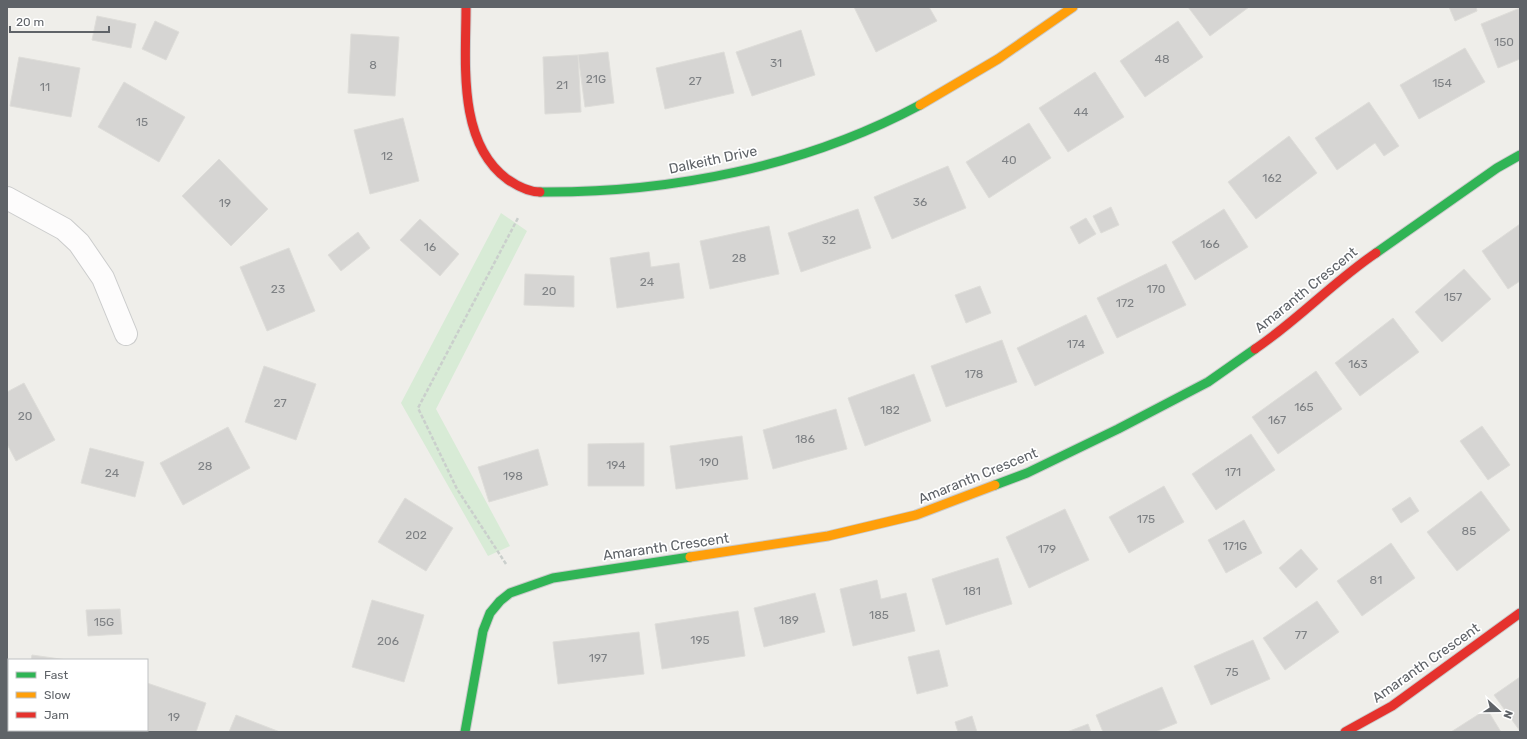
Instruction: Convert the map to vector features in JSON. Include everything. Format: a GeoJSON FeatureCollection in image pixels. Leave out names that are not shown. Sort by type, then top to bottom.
{"type":"FeatureCollection","features":[{"type":"Feature","properties":{"kind":"street","name":"Dalkeith Drive"},"geometry":{"type":"LineString","coordinates":[[466,7],[470,110],[477,141],[490,165],[512,182],[532,192],[583,194],[633,189],[719,175],[800,154],[840,140],[917,107],[1029,39],[1073,7]]}},
{"type":"Feature","properties":{"kind":"street","name":"Amaranth Crescent"},"geometry":{"type":"LineString","coordinates":[[465,732],[486,622],[500,601],[522,588],[553,578],[828,536],[916,515],[1027,473],[1118,429],[1208,382],[1282,331],[1348,272],[1497,168],[1520,155]]}},
{"type":"Feature","properties":{"kind":"street"},"geometry":{"type":"LineString","coordinates":[[7,198],[64,229],[79,244],[103,278],[126,334]]}},
{"type":"Feature","properties":{"kind":"street","name":"Amaranth Crescent"},"geometry":{"type":"LineString","coordinates":[[1345,732],[1392,706],[1520,613]]}},
{"type":"Feature","properties":{"kind":"path"},"geometry":{"type":"LineString","coordinates":[[522,588],[457,489],[418,408],[532,192]]}},
{"type":"Feature","properties":{"kind":"green space"},"geometry":{"type":"Polygon","coordinates":[[[501,213],[527,231],[436,409],[510,546],[488,556],[401,403],[501,213]]]}},
{"type":"Feature","properties":{"kind":"building"},"geometry":{"type":"Polygon","coordinates":[[[854,7],[929,7],[937,21],[876,52],[854,7]]]}},
{"type":"Feature","properties":{"kind":"building"},"geometry":{"type":"Polygon","coordinates":[[[1188,7],[1249,7],[1210,36],[1188,7]]]}},
{"type":"Feature","properties":{"kind":"building"},"geometry":{"type":"Polygon","coordinates":[[[1449,7],[1476,7],[1477,11],[1455,21],[1449,7]]]}},
{"type":"Feature","properties":{"kind":"building"},"geometry":{"type":"Polygon","coordinates":[[[1520,8],[1520,59],[1498,68],[1481,24],[1520,8]]]}},
{"type":"Feature","properties":{"kind":"building"},"geometry":{"type":"Polygon","coordinates":[[[97,16],[136,24],[131,48],[92,40],[97,16]]]}},
{"type":"Feature","properties":{"kind":"building"},"geometry":{"type":"Polygon","coordinates":[[[155,21],[179,32],[166,60],[142,49],[155,21]]]}},
{"type":"Feature","properties":{"kind":"building"},"geometry":{"type":"Polygon","coordinates":[[[1178,21],[1203,57],[1145,97],[1120,61],[1178,21]]]}},
{"type":"Feature","properties":{"kind":"building"},"geometry":{"type":"Polygon","coordinates":[[[801,30],[815,75],[752,96],[736,52],[801,30]]]}},
{"type":"Feature","properties":{"kind":"building"},"geometry":{"type":"Polygon","coordinates":[[[351,34],[399,37],[395,96],[348,93],[351,34]]]}},
{"type":"Feature","properties":{"kind":"building"},"geometry":{"type":"Polygon","coordinates":[[[1465,48],[1485,82],[1419,119],[1400,85],[1465,48]]]}},
{"type":"Feature","properties":{"kind":"building"},"geometry":{"type":"Polygon","coordinates":[[[608,52],[614,103],[585,107],[578,55],[608,52]]]}},
{"type":"Feature","properties":{"kind":"building"},"geometry":{"type":"Polygon","coordinates":[[[724,52],[734,93],[665,109],[656,68],[724,52]]]}},
{"type":"Feature","properties":{"kind":"building"},"geometry":{"type":"Polygon","coordinates":[[[578,55],[581,112],[545,114],[543,57],[578,55]]]}},
{"type":"Feature","properties":{"kind":"building"},"geometry":{"type":"Polygon","coordinates":[[[19,57],[80,68],[71,117],[10,106],[19,57]]]}},
{"type":"Feature","properties":{"kind":"building"},"geometry":{"type":"Polygon","coordinates":[[[1095,72],[1124,117],[1068,152],[1039,108],[1095,72]]]}},
{"type":"Feature","properties":{"kind":"building"},"geometry":{"type":"Polygon","coordinates":[[[124,82],[185,117],[159,162],[98,127],[124,82]]]}},
{"type":"Feature","properties":{"kind":"building"},"geometry":{"type":"Polygon","coordinates":[[[1369,102],[1399,146],[1384,156],[1375,143],[1337,170],[1315,138],[1369,102]]]}},
{"type":"Feature","properties":{"kind":"building"},"geometry":{"type":"Polygon","coordinates":[[[403,118],[419,181],[370,194],[354,130],[403,118]]]}},
{"type":"Feature","properties":{"kind":"building"},"geometry":{"type":"Polygon","coordinates":[[[1029,123],[1051,158],[989,198],[966,162],[1029,123]]]}},
{"type":"Feature","properties":{"kind":"building"},"geometry":{"type":"Polygon","coordinates":[[[1289,136],[1317,173],[1256,219],[1228,182],[1289,136]]]}},
{"type":"Feature","properties":{"kind":"building"},"geometry":{"type":"Polygon","coordinates":[[[219,159],[268,209],[231,246],[182,196],[219,159]]]}},
{"type":"Feature","properties":{"kind":"building"},"geometry":{"type":"Polygon","coordinates":[[[948,166],[966,208],[892,239],[874,197],[948,166]]]}},
{"type":"Feature","properties":{"kind":"building"},"geometry":{"type":"Polygon","coordinates":[[[1111,207],[1119,225],[1101,233],[1093,216],[1111,207]]]}},
{"type":"Feature","properties":{"kind":"building"},"geometry":{"type":"Polygon","coordinates":[[[858,209],[871,248],[801,272],[788,233],[858,209]]]}},
{"type":"Feature","properties":{"kind":"building"},"geometry":{"type":"Polygon","coordinates":[[[1224,209],[1248,247],[1195,280],[1172,242],[1224,209]]]}},
{"type":"Feature","properties":{"kind":"building"},"geometry":{"type":"Polygon","coordinates":[[[1086,218],[1096,234],[1079,244],[1070,227],[1086,218]]]}},
{"type":"Feature","properties":{"kind":"building"},"geometry":{"type":"Polygon","coordinates":[[[420,219],[459,254],[440,276],[400,240],[420,219]]]}},
{"type":"Feature","properties":{"kind":"building"},"geometry":{"type":"Polygon","coordinates":[[[1520,224],[1520,281],[1508,289],[1482,251],[1520,224]]]}},
{"type":"Feature","properties":{"kind":"building"},"geometry":{"type":"Polygon","coordinates":[[[769,226],[779,274],[710,289],[700,241],[769,226]]]}},
{"type":"Feature","properties":{"kind":"building"},"geometry":{"type":"Polygon","coordinates":[[[358,232],[370,248],[341,271],[328,255],[358,232]]]}},
{"type":"Feature","properties":{"kind":"building"},"geometry":{"type":"Polygon","coordinates":[[[289,248],[315,311],[267,331],[240,267],[289,248]]]}},
{"type":"Feature","properties":{"kind":"building"},"geometry":{"type":"Polygon","coordinates":[[[649,252],[651,267],[679,263],[684,298],[617,308],[610,258],[649,252]]]}},
{"type":"Feature","properties":{"kind":"building"},"geometry":{"type":"Polygon","coordinates":[[[1166,264],[1186,305],[1117,338],[1097,298],[1166,264]]]}},
{"type":"Feature","properties":{"kind":"building"},"geometry":{"type":"Polygon","coordinates":[[[1464,269],[1491,299],[1442,342],[1415,312],[1464,269]]]}},
{"type":"Feature","properties":{"kind":"building"},"geometry":{"type":"Polygon","coordinates":[[[525,274],[574,276],[574,307],[524,305],[525,274]]]}},
{"type":"Feature","properties":{"kind":"building"},"geometry":{"type":"Polygon","coordinates":[[[980,286],[991,313],[966,323],[955,295],[980,286]]]}},
{"type":"Feature","properties":{"kind":"building"},"geometry":{"type":"Polygon","coordinates":[[[1086,315],[1104,353],[1035,386],[1017,348],[1086,315]]]}},
{"type":"Feature","properties":{"kind":"building"},"geometry":{"type":"Polygon","coordinates":[[[1393,318],[1419,352],[1360,396],[1335,363],[1393,318]]]}},
{"type":"Feature","properties":{"kind":"building"},"geometry":{"type":"Polygon","coordinates":[[[1002,340],[1017,382],[946,407],[931,366],[1002,340]]]}},
{"type":"Feature","properties":{"kind":"building"},"geometry":{"type":"Polygon","coordinates":[[[264,366],[316,384],[296,440],[245,422],[264,366]]]}},
{"type":"Feature","properties":{"kind":"building"},"geometry":{"type":"Polygon","coordinates":[[[1316,371],[1342,409],[1278,454],[1252,417],[1316,371]]]}},
{"type":"Feature","properties":{"kind":"building"},"geometry":{"type":"Polygon","coordinates":[[[914,374],[931,421],[865,446],[848,398],[914,374]]]}},
{"type":"Feature","properties":{"kind":"building"},"geometry":{"type":"Polygon","coordinates":[[[24,383],[55,440],[16,461],[7,444],[7,392],[24,383]]]}},
{"type":"Feature","properties":{"kind":"building"},"geometry":{"type":"Polygon","coordinates":[[[836,409],[847,449],[773,469],[763,430],[836,409]]]}},
{"type":"Feature","properties":{"kind":"building"},"geometry":{"type":"Polygon","coordinates":[[[1482,426],[1510,465],[1488,480],[1460,441],[1482,426]]]}},
{"type":"Feature","properties":{"kind":"building"},"geometry":{"type":"Polygon","coordinates":[[[228,427],[250,468],[183,505],[160,463],[228,427]]]}},
{"type":"Feature","properties":{"kind":"building"},"geometry":{"type":"Polygon","coordinates":[[[1251,434],[1275,470],[1216,510],[1192,474],[1251,434]]]}},
{"type":"Feature","properties":{"kind":"building"},"geometry":{"type":"Polygon","coordinates":[[[742,436],[748,479],[676,489],[670,446],[742,436]]]}},
{"type":"Feature","properties":{"kind":"building"},"geometry":{"type":"Polygon","coordinates":[[[644,443],[644,486],[588,486],[588,444],[644,443]]]}},
{"type":"Feature","properties":{"kind":"building"},"geometry":{"type":"Polygon","coordinates":[[[90,448],[144,462],[135,497],[81,483],[90,448]]]}},
{"type":"Feature","properties":{"kind":"building"},"geometry":{"type":"Polygon","coordinates":[[[538,449],[548,485],[489,502],[478,467],[538,449]]]}},
{"type":"Feature","properties":{"kind":"building"},"geometry":{"type":"Polygon","coordinates":[[[1164,486],[1184,522],[1129,553],[1109,517],[1164,486]]]}},
{"type":"Feature","properties":{"kind":"building"},"geometry":{"type":"Polygon","coordinates":[[[1481,491],[1510,530],[1457,571],[1427,532],[1481,491]]]}},
{"type":"Feature","properties":{"kind":"building"},"geometry":{"type":"Polygon","coordinates":[[[1410,497],[1419,511],[1401,523],[1392,509],[1410,497]]]}},
{"type":"Feature","properties":{"kind":"building"},"geometry":{"type":"Polygon","coordinates":[[[405,498],[453,528],[426,571],[378,542],[405,498]]]}},
{"type":"Feature","properties":{"kind":"building"},"geometry":{"type":"Polygon","coordinates":[[[1065,509],[1089,560],[1029,588],[1006,537],[1065,509]]]}},
{"type":"Feature","properties":{"kind":"building"},"geometry":{"type":"Polygon","coordinates":[[[1244,520],[1262,553],[1226,573],[1208,540],[1244,520]]]}},
{"type":"Feature","properties":{"kind":"building"},"geometry":{"type":"Polygon","coordinates":[[[1391,543],[1415,578],[1362,616],[1337,581],[1391,543]]]}},
{"type":"Feature","properties":{"kind":"building"},"geometry":{"type":"Polygon","coordinates":[[[1301,549],[1318,569],[1296,588],[1279,568],[1301,549]]]}},
{"type":"Feature","properties":{"kind":"building"},"geometry":{"type":"Polygon","coordinates":[[[998,558],[1012,604],[946,625],[932,579],[998,558]]]}},
{"type":"Feature","properties":{"kind":"building"},"geometry":{"type":"Polygon","coordinates":[[[877,580],[881,599],[906,593],[915,631],[853,646],[840,589],[877,580]]]}},
{"type":"Feature","properties":{"kind":"building"},"geometry":{"type":"Polygon","coordinates":[[[815,593],[825,632],[764,647],[754,608],[815,593]]]}},
{"type":"Feature","properties":{"kind":"building"},"geometry":{"type":"Polygon","coordinates":[[[372,600],[424,615],[404,682],[352,667],[372,600]]]}},
{"type":"Feature","properties":{"kind":"building"},"geometry":{"type":"Polygon","coordinates":[[[1317,601],[1339,632],[1285,670],[1263,638],[1317,601]]]}},
{"type":"Feature","properties":{"kind":"building"},"geometry":{"type":"Polygon","coordinates":[[[120,609],[122,634],[88,636],[86,610],[120,609]]]}},
{"type":"Feature","properties":{"kind":"building"},"geometry":{"type":"Polygon","coordinates":[[[738,611],[745,656],[662,669],[655,624],[738,611]]]}},
{"type":"Feature","properties":{"kind":"building"},"geometry":{"type":"Polygon","coordinates":[[[639,632],[644,674],[558,684],[553,642],[639,632]]]}},
{"type":"Feature","properties":{"kind":"building"},"geometry":{"type":"Polygon","coordinates":[[[1253,640],[1270,679],[1211,705],[1194,666],[1253,640]]]}},
{"type":"Feature","properties":{"kind":"building"},"geometry":{"type":"Polygon","coordinates":[[[939,650],[948,686],[917,694],[908,657],[939,650]]]}},
{"type":"Feature","properties":{"kind":"building"},"geometry":{"type":"Polygon","coordinates":[[[32,655],[60,659],[31,659],[32,655]]]}},
{"type":"Feature","properties":{"kind":"building"},"geometry":{"type":"Polygon","coordinates":[[[1520,677],[1520,731],[1494,695],[1520,677]]]}},
{"type":"Feature","properties":{"kind":"building"},"geometry":{"type":"Polygon","coordinates":[[[148,683],[206,703],[196,732],[123,732],[148,731],[148,683]]]}},
{"type":"Feature","properties":{"kind":"building"},"geometry":{"type":"Polygon","coordinates":[[[1162,687],[1177,723],[1155,732],[1103,732],[1096,715],[1162,687]]]}},
{"type":"Feature","properties":{"kind":"building"},"geometry":{"type":"Polygon","coordinates":[[[1487,709],[1501,732],[1451,732],[1487,709]]]}},
{"type":"Feature","properties":{"kind":"building"},"geometry":{"type":"Polygon","coordinates":[[[236,715],[280,732],[229,732],[236,715]]]}},
{"type":"Feature","properties":{"kind":"building"},"geometry":{"type":"Polygon","coordinates":[[[972,716],[977,732],[958,732],[955,722],[972,716]]]}},
{"type":"Feature","properties":{"kind":"building"},"geometry":{"type":"Polygon","coordinates":[[[1088,724],[1091,732],[1067,732],[1088,724]]]}},
{"type":"Feature","properties":{"kind":"traffic: fast"},"geometry":{"type":"LineString","coordinates":[[540,192],[638,188],[736,172],[783,160],[830,145],[876,127],[920,105]]}},
{"type":"Feature","properties":{"kind":"traffic: fast"},"geometry":{"type":"LineString","coordinates":[[1376,253],[1497,168],[1520,155]]}},
{"type":"Feature","properties":{"kind":"traffic: fast"},"geometry":{"type":"LineString","coordinates":[[995,485],[1027,473],[1118,429],[1208,382],[1255,349]]}},
{"type":"Feature","properties":{"kind":"traffic: fast"},"geometry":{"type":"LineString","coordinates":[[465,732],[483,631],[490,613],[500,601],[510,593],[553,578],[690,557]]}},
{"type":"Feature","properties":{"kind":"traffic: slow"},"geometry":{"type":"LineString","coordinates":[[920,105],[998,59],[1073,7]]}},
{"type":"Feature","properties":{"kind":"traffic: slow"},"geometry":{"type":"LineString","coordinates":[[690,557],[828,536],[916,515],[995,485]]}},
{"type":"Feature","properties":{"kind":"traffic: jam"},"geometry":{"type":"LineString","coordinates":[[466,7],[465,52],[468,100],[472,123],[480,144],[491,163],[507,179],[523,188],[540,192]]}},
{"type":"Feature","properties":{"kind":"traffic: jam"},"geometry":{"type":"LineString","coordinates":[[1255,349],[1271,338],[1345,276],[1376,253]]}},
{"type":"Feature","properties":{"kind":"traffic: jam"},"geometry":{"type":"LineString","coordinates":[[1345,732],[1392,706],[1520,613]]}}]}
